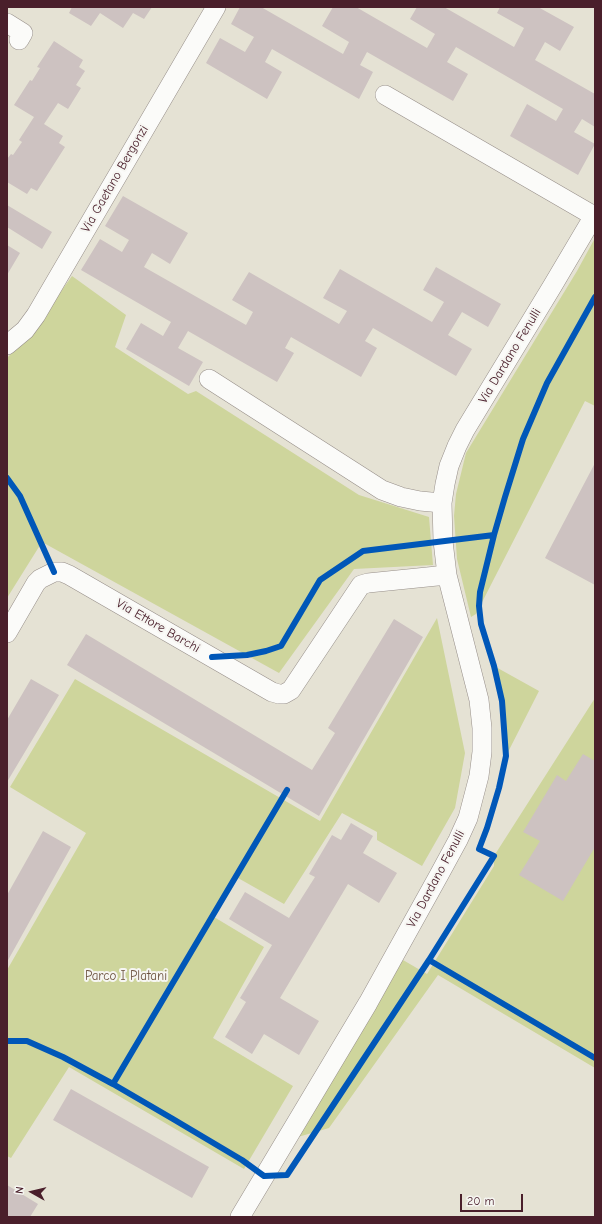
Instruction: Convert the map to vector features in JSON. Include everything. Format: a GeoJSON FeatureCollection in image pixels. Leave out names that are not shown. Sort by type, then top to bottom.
{"type":"FeatureCollection","features":[{"type":"Feature","properties":{"kind":"street","name":"Via Gaetano Bergonzi"},"geometry":{"type":"LineString","coordinates":[[7,345],[25,330],[36,315],[216,7]]}},
{"type":"Feature","properties":{"kind":"street"},"geometry":{"type":"LineString","coordinates":[[7,23],[24,34],[19,40]]}},
{"type":"Feature","properties":{"kind":"street","name":"Via Dardano Fenulli"},"geometry":{"type":"LineString","coordinates":[[240,1217],[368,1003],[436,881],[468,818],[479,776],[482,752],[482,728],[479,700],[447,575],[443,541],[442,503],[449,466],[459,440],[594,215],[385,95]]}},
{"type":"Feature","properties":{"kind":"street"},"geometry":{"type":"LineString","coordinates":[[209,379],[382,490],[401,497],[420,501],[442,503]]}},
{"type":"Feature","properties":{"kind":"street","name":"Via Ettore Barchi"},"geometry":{"type":"LineString","coordinates":[[7,633],[36,583],[40,579],[54,572],[62,572],[76,578],[272,692],[276,694],[284,694],[291,690],[361,585],[447,575]]}},
{"type":"Feature","properties":{"kind":"green space"},"geometry":{"type":"Polygon","coordinates":[[[595,238],[595,406],[585,401],[476,614],[471,617],[457,559],[454,516],[456,494],[466,453],[577,271],[595,238]]]}},
{"type":"Feature","properties":{"kind":"green space"},"geometry":{"type":"Polygon","coordinates":[[[72,276],[126,315],[115,347],[188,394],[196,391],[359,495],[429,517],[433,565],[354,569],[279,673],[42,542],[7,598],[7,358],[31,333],[72,276]]]}},
{"type":"Feature","properties":{"kind":"green space","name":"Parco I Platani"},"geometry":{"type":"Polygon","coordinates":[[[437,618],[465,753],[455,808],[422,866],[377,840],[377,832],[342,813],[284,904],[238,878],[214,917],[264,947],[213,1038],[293,1086],[244,1169],[69,1067],[11,1158],[7,1156],[7,970],[86,833],[10,787],[75,679],[320,821],[437,618]]]}},
{"type":"Feature","properties":{"kind":"green space"},"geometry":{"type":"Polygon","coordinates":[[[494,666],[539,691],[506,756],[502,701],[494,666]]]}},
{"type":"Feature","properties":{"kind":"green space"},"geometry":{"type":"Polygon","coordinates":[[[595,698],[595,1068],[438,975],[329,1128],[298,1137],[403,960],[427,974],[494,866],[494,856],[595,698]]]}},
{"type":"Feature","properties":{"kind":"building"},"geometry":{"type":"Polygon","coordinates":[[[72,7],[152,7],[144,19],[133,13],[123,28],[100,13],[91,26],[69,13],[72,7]]]}},
{"type":"Feature","properties":{"kind":"building"},"geometry":{"type":"Polygon","coordinates":[[[240,7],[261,7],[343,54],[349,42],[322,26],[333,7],[356,7],[427,48],[435,34],[410,19],[417,7],[444,7],[514,47],[524,28],[497,13],[500,7],[538,7],[574,27],[560,51],[545,42],[535,60],[595,94],[595,127],[582,119],[574,132],[595,144],[578,175],[510,136],[527,104],[556,121],[563,109],[456,47],[447,62],[468,74],[453,101],[367,52],[360,65],[373,72],[359,99],[272,49],[265,62],[282,72],[267,99],[206,63],[220,38],[245,52],[254,37],[231,24],[240,7]]]}},
{"type":"Feature","properties":{"kind":"building"},"geometry":{"type":"Polygon","coordinates":[[[54,41],[83,60],[79,67],[85,71],[76,85],[81,88],[68,109],[58,103],[44,124],[63,136],[59,143],[65,147],[37,191],[31,188],[27,194],[7,182],[7,159],[11,154],[13,155],[22,142],[19,140],[34,117],[14,105],[30,80],[32,81],[40,68],[37,67],[54,41]]]}},
{"type":"Feature","properties":{"kind":"building"},"geometry":{"type":"Polygon","coordinates":[[[123,196],[188,233],[170,264],[152,253],[144,267],[246,325],[253,312],[232,300],[249,272],[339,324],[347,311],[323,298],[340,269],[432,322],[444,302],[423,290],[436,267],[501,304],[488,327],[462,312],[448,335],[472,349],[456,376],[373,328],[365,341],[377,348],[361,377],[291,337],[285,348],[294,353],[277,382],[188,331],[178,348],[203,362],[189,386],[126,349],[141,323],[163,336],[171,322],[81,270],[100,239],[122,252],[129,240],[105,226],[123,196]]]}},
{"type":"Feature","properties":{"kind":"building"},"geometry":{"type":"Polygon","coordinates":[[[7,205],[52,232],[42,249],[7,227],[7,205]]]}},
{"type":"Feature","properties":{"kind":"building"},"geometry":{"type":"Polygon","coordinates":[[[7,245],[20,253],[7,275],[7,245]]]}},
{"type":"Feature","properties":{"kind":"building"},"geometry":{"type":"Polygon","coordinates":[[[595,463],[595,585],[545,558],[595,463]]]}},
{"type":"Feature","properties":{"kind":"building"},"geometry":{"type":"Polygon","coordinates":[[[394,619],[423,637],[319,816],[67,665],[86,634],[312,770],[335,733],[328,728],[394,619]]]}},
{"type":"Feature","properties":{"kind":"building"},"geometry":{"type":"Polygon","coordinates":[[[31,679],[59,695],[7,782],[7,720],[31,679]]]}},
{"type":"Feature","properties":{"kind":"building"},"geometry":{"type":"Polygon","coordinates":[[[583,754],[595,761],[595,847],[563,901],[519,875],[540,841],[523,832],[557,775],[566,781],[583,754]]]}},
{"type":"Feature","properties":{"kind":"building"},"geometry":{"type":"Polygon","coordinates":[[[351,823],[373,836],[363,853],[397,873],[379,903],[348,884],[280,998],[319,1021],[299,1055],[264,1034],[252,1054],[225,1037],[246,1002],[240,998],[272,945],[229,919],[245,892],[289,918],[315,877],[309,874],[332,835],[341,840],[351,823]]]}},
{"type":"Feature","properties":{"kind":"building"},"geometry":{"type":"Polygon","coordinates":[[[43,831],[71,847],[7,962],[7,895],[43,831]]]}},
{"type":"Feature","properties":{"kind":"building"},"geometry":{"type":"Polygon","coordinates":[[[71,1089],[209,1167],[192,1198],[53,1120],[71,1089]]]}},
{"type":"Feature","properties":{"kind":"building"},"geometry":{"type":"Polygon","coordinates":[[[7,1185],[38,1204],[30,1217],[7,1217],[7,1185]]]}},
{"type":"Feature","properties":{"kind":"cycle path"},"geometry":{"type":"LineString","coordinates":[[212,657],[247,655],[281,646],[320,580],[363,551],[494,535],[523,439],[547,383],[595,297]]}},
{"type":"Feature","properties":{"kind":"cycle path"},"geometry":{"type":"LineString","coordinates":[[7,478],[20,496],[54,572]]}},
{"type":"Feature","properties":{"kind":"cycle path"},"geometry":{"type":"LineString","coordinates":[[429,960],[494,856],[479,849],[499,788],[506,756],[502,701],[494,666],[481,624],[479,606],[480,592],[494,535]]}},
{"type":"Feature","properties":{"kind":"cycle path"},"geometry":{"type":"LineString","coordinates":[[113,1084],[287,790]]}},
{"type":"Feature","properties":{"kind":"cycle path"},"geometry":{"type":"LineString","coordinates":[[7,1041],[27,1041],[63,1057],[173,1119],[242,1160],[264,1176],[287,1175],[429,960],[595,1058]]}}]}
